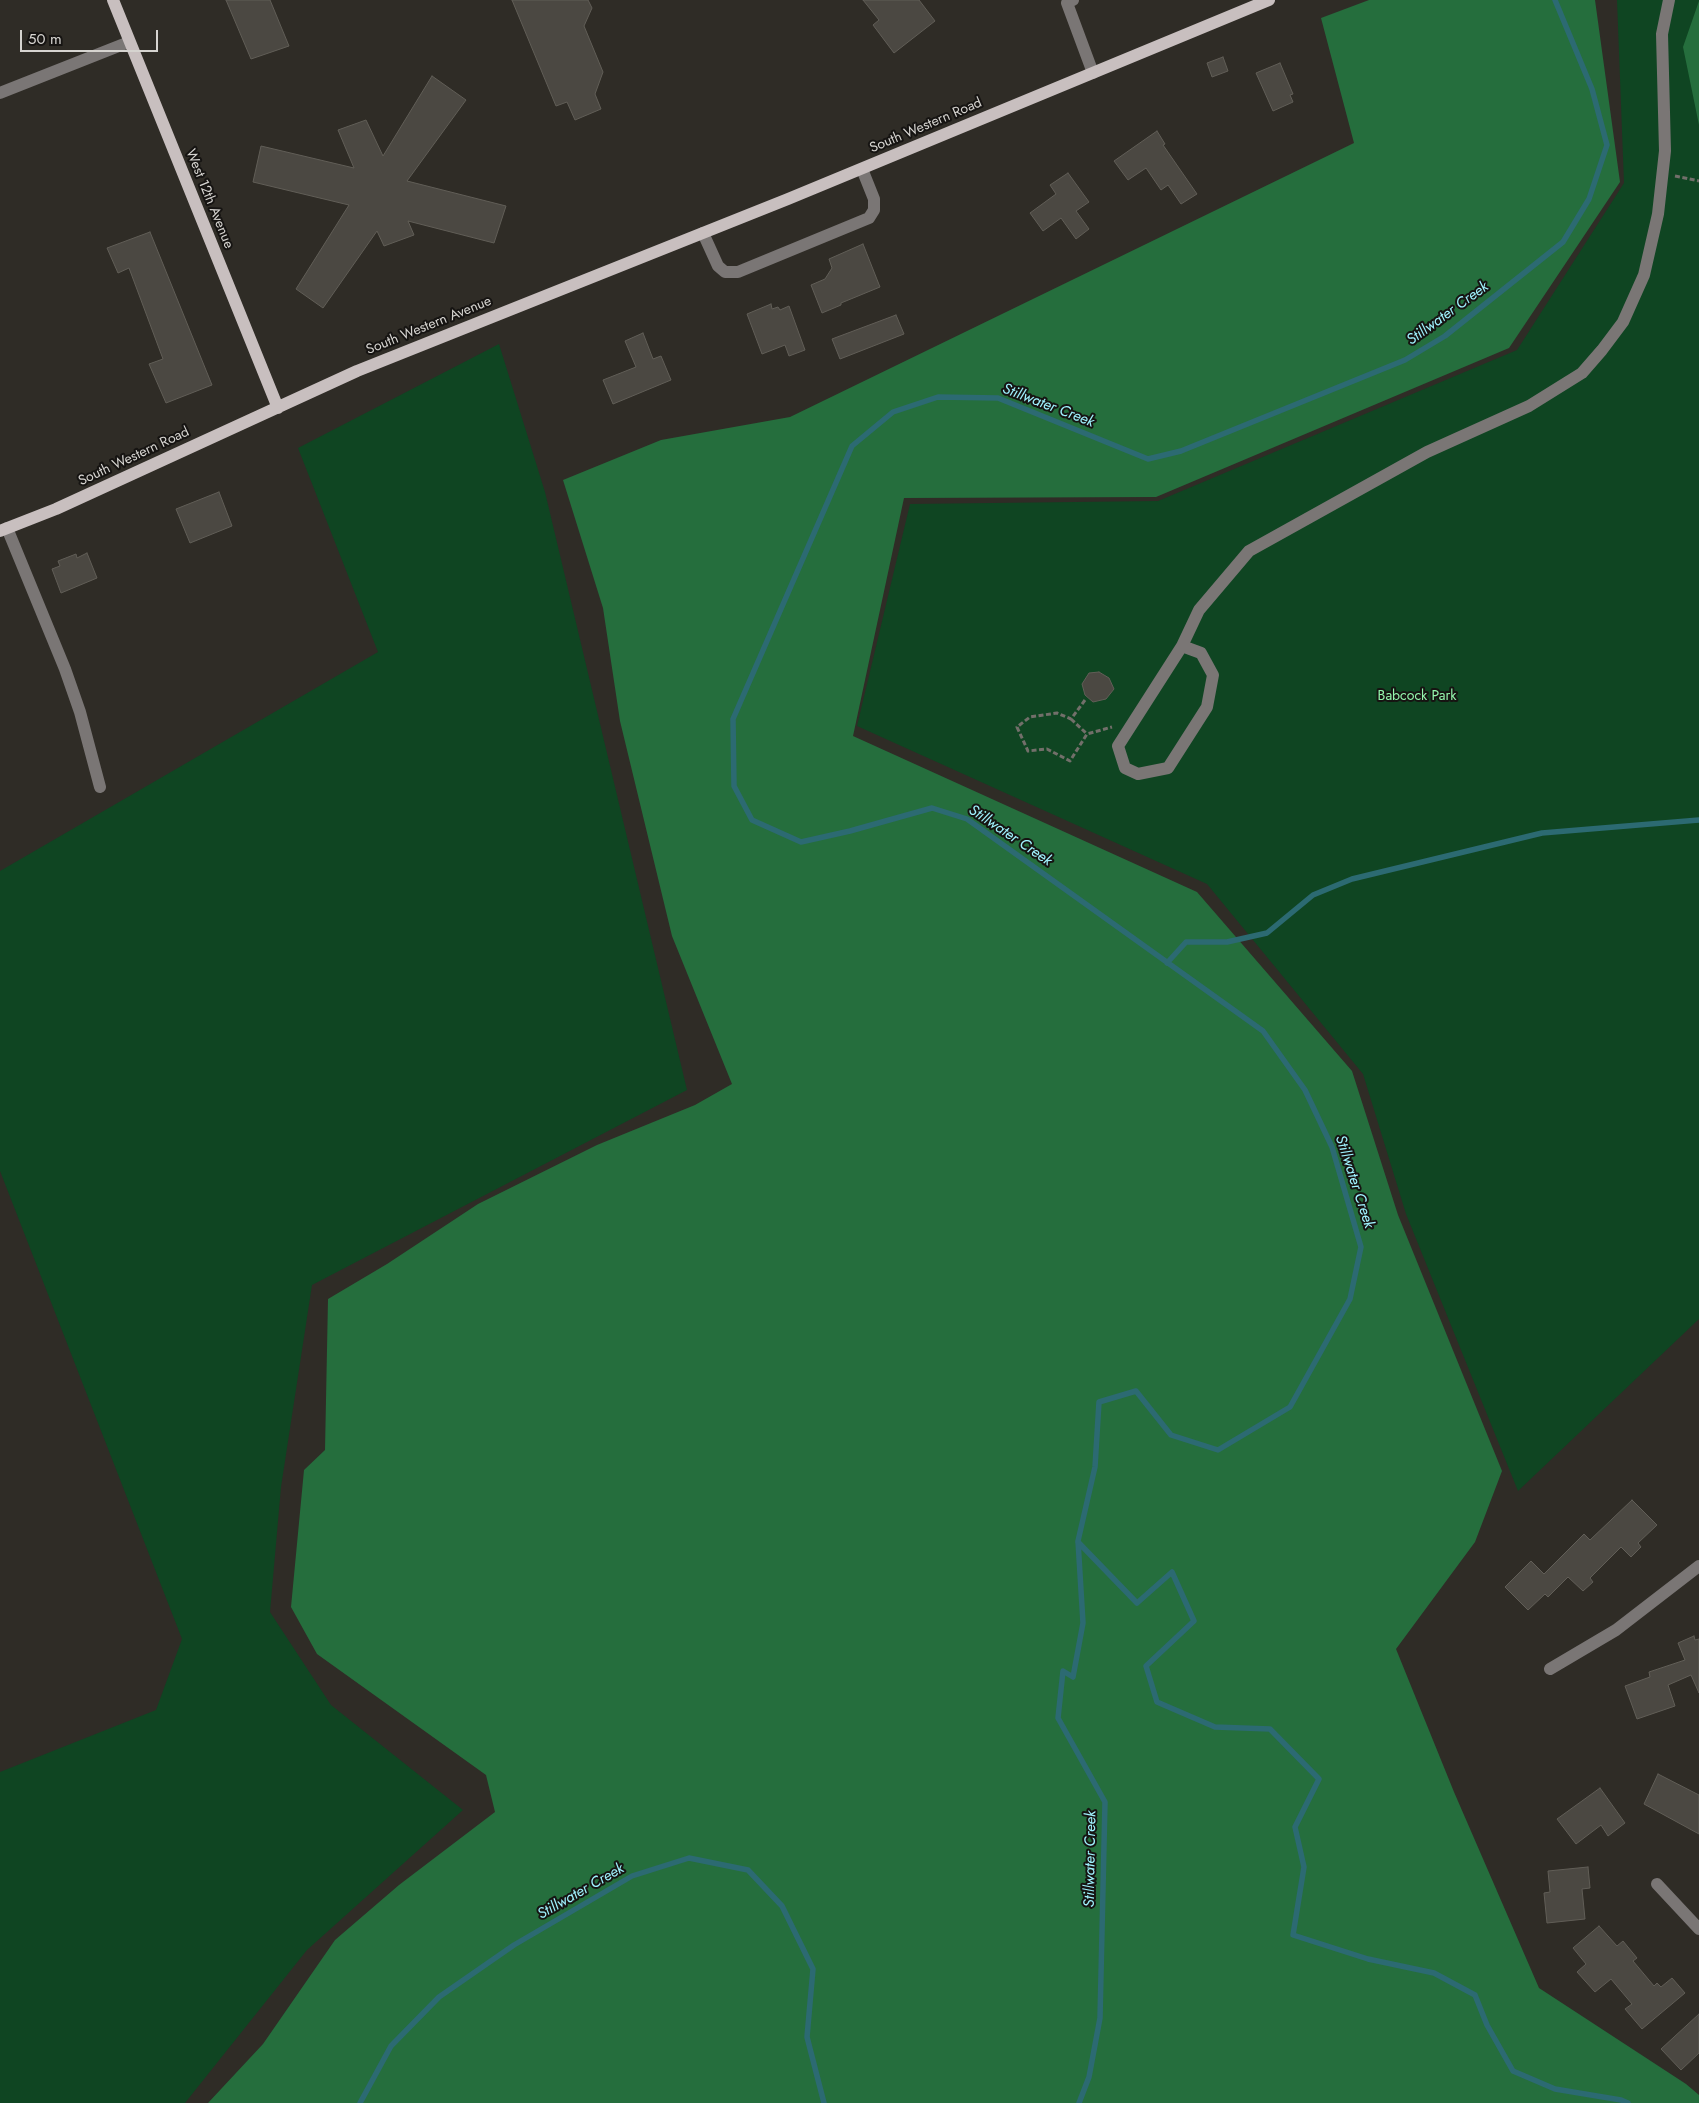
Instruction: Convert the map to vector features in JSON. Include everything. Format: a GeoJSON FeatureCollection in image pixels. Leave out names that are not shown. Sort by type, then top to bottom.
{"type":"FeatureCollection","features":[{"type":"Feature","properties":{"kind":"main road","name":"West 12th Avenue"},"geometry":{"type":"LineString","coordinates":[[113,0],[278,408]]}},
{"type":"Feature","properties":{"kind":"main road","name":"South Western Road"},"geometry":{"type":"LineString","coordinates":[[592,276],[862,169],[1269,0]]}},
{"type":"Feature","properties":{"kind":"main road","name":"South Western Avenue"},"geometry":{"type":"LineString","coordinates":[[278,408],[357,372],[592,276]]}},
{"type":"Feature","properties":{"kind":"main road","name":"South Western Road"},"geometry":{"type":"LineString","coordinates":[[4,530],[56,510],[278,408]]}},
{"type":"Feature","properties":{"kind":"street"},"geometry":{"type":"LineString","coordinates":[[1073,0],[1067,3],[1094,73]]}},
{"type":"Feature","properties":{"kind":"street"},"geometry":{"type":"LineString","coordinates":[[1182,646],[1201,653],[1213,675],[1207,707],[1168,768],[1138,774],[1125,768],[1118,746],[1182,646],[1199,610],[1249,551],[1427,452],[1529,406],[1582,373],[1623,322],[1644,275],[1658,214],[1665,151],[1662,34],[1669,0]]}},
{"type":"Feature","properties":{"kind":"street"},"geometry":{"type":"LineString","coordinates":[[0,93],[129,42]]}},
{"type":"Feature","properties":{"kind":"street"},"geometry":{"type":"LineString","coordinates":[[703,233],[718,266],[725,272],[738,272],[869,218],[874,210],[874,199],[862,169]]}},
{"type":"Feature","properties":{"kind":"street"},"geometry":{"type":"LineString","coordinates":[[4,530],[65,669],[80,712],[100,787]]}},
{"type":"Feature","properties":{"kind":"street"},"geometry":{"type":"LineString","coordinates":[[1550,1669],[1616,1630],[1699,1566]]}},
{"type":"Feature","properties":{"kind":"street"},"geometry":{"type":"LineString","coordinates":[[1657,1884],[1699,1928]]}},
{"type":"Feature","properties":{"kind":"path"},"geometry":{"type":"LineString","coordinates":[[1663,173],[1699,182]]}},
{"type":"Feature","properties":{"kind":"path"},"geometry":{"type":"LineString","coordinates":[[1071,720],[1085,700]]}},
{"type":"Feature","properties":{"kind":"path"},"geometry":{"type":"LineString","coordinates":[[1086,734],[1071,720],[1057,714],[1030,717],[1017,728],[1028,751],[1047,749],[1070,761],[1086,734],[1112,727],[1126,734]]}},
{"type":"Feature","properties":{"kind":"green space"},"geometry":{"type":"Polygon","coordinates":[[[1369,0],[1595,0],[1620,182],[1509,348],[1156,497],[904,498],[853,736],[1197,892],[1352,1071],[1398,1215],[1502,1471],[1475,1542],[1396,1649],[1454,1792],[1539,1988],[1686,2084],[1699,2095],[1699,2103],[208,2103],[263,2044],[335,1940],[399,1885],[495,1812],[486,1775],[317,1654],[291,1607],[304,1470],[325,1450],[328,1299],[387,1264],[478,1204],[597,1145],[695,1105],[732,1084],[672,936],[620,721],[603,608],[563,480],[661,440],[790,417],[1354,143],[1321,18],[1369,0]]]}},
{"type":"Feature","properties":{"kind":"green space","name":"Babcock Park"},"geometry":{"type":"Polygon","coordinates":[[[1617,0],[1699,0],[1699,1319],[1518,1491],[1406,1214],[1363,1074],[1207,884],[857,726],[910,504],[1158,501],[1517,350],[1624,183],[1617,0]]]}},
{"type":"Feature","properties":{"kind":"green space"},"geometry":{"type":"Polygon","coordinates":[[[1699,1],[1699,125],[1683,47],[1699,1]]]}},
{"type":"Feature","properties":{"kind":"green space"},"geometry":{"type":"Polygon","coordinates":[[[499,344],[545,492],[687,1090],[312,1285],[281,1487],[270,1612],[331,1705],[463,1810],[307,1950],[185,2103],[0,2103],[0,1772],[156,1710],[182,1639],[0,1171],[0,871],[378,652],[298,448],[499,344]]]}},
{"type":"Feature","properties":{"kind":"building"},"geometry":{"type":"Polygon","coordinates":[[[226,0],[270,0],[289,46],[251,59],[226,0]]]}},
{"type":"Feature","properties":{"kind":"building"},"geometry":{"type":"Polygon","coordinates":[[[512,0],[588,0],[592,8],[584,26],[603,72],[595,94],[601,109],[575,120],[567,102],[556,106],[512,0]]]}},
{"type":"Feature","properties":{"kind":"building"},"geometry":{"type":"Polygon","coordinates":[[[863,0],[919,0],[935,21],[894,53],[873,25],[879,20],[863,0]]]}},
{"type":"Feature","properties":{"kind":"building"},"geometry":{"type":"Polygon","coordinates":[[[1223,57],[1228,71],[1212,77],[1207,63],[1223,57]]]}},
{"type":"Feature","properties":{"kind":"building"},"geometry":{"type":"Polygon","coordinates":[[[1280,63],[1293,94],[1290,95],[1293,102],[1273,111],[1256,73],[1280,63]]]}},
{"type":"Feature","properties":{"kind":"building"},"geometry":{"type":"Polygon","coordinates":[[[432,76],[466,100],[407,181],[506,206],[494,243],[408,221],[414,235],[384,246],[377,231],[323,308],[296,289],[349,205],[253,182],[261,146],[354,168],[338,130],[366,120],[383,156],[432,76]]]}},
{"type":"Feature","properties":{"kind":"building"},"geometry":{"type":"Polygon","coordinates":[[[1157,131],[1165,144],[1163,145],[1197,194],[1181,204],[1168,185],[1161,190],[1146,168],[1128,180],[1114,161],[1157,131]]]}},
{"type":"Feature","properties":{"kind":"building"},"geometry":{"type":"Polygon","coordinates":[[[1068,173],[1089,202],[1076,211],[1089,229],[1076,239],[1061,218],[1043,231],[1030,213],[1056,194],[1050,185],[1068,173]]]}},
{"type":"Feature","properties":{"kind":"building"},"geometry":{"type":"Polygon","coordinates":[[[150,232],[212,385],[166,403],[149,364],[163,359],[129,268],[118,273],[107,248],[150,232]]]}},
{"type":"Feature","properties":{"kind":"building"},"geometry":{"type":"Polygon","coordinates":[[[863,244],[880,287],[822,313],[811,285],[825,279],[832,268],[829,259],[863,244]]]}},
{"type":"Feature","properties":{"kind":"building"},"geometry":{"type":"Polygon","coordinates":[[[771,304],[772,309],[778,307],[780,310],[789,306],[805,350],[789,356],[785,345],[762,354],[747,314],[771,304]]]}},
{"type":"Feature","properties":{"kind":"building"},"geometry":{"type":"Polygon","coordinates":[[[896,315],[904,334],[840,359],[832,339],[896,315]]]}},
{"type":"Feature","properties":{"kind":"building"},"geometry":{"type":"Polygon","coordinates":[[[643,333],[653,359],[661,356],[671,380],[613,404],[603,380],[636,367],[625,341],[643,333]]]}},
{"type":"Feature","properties":{"kind":"building"},"geometry":{"type":"Polygon","coordinates":[[[219,492],[232,526],[190,543],[176,509],[219,492]]]}},
{"type":"Feature","properties":{"kind":"building"},"geometry":{"type":"Polygon","coordinates":[[[87,553],[97,578],[61,593],[52,569],[60,566],[58,561],[76,554],[77,558],[87,553]]]}},
{"type":"Feature","properties":{"kind":"building"},"geometry":{"type":"Polygon","coordinates":[[[1099,672],[1109,678],[1114,689],[1106,699],[1093,702],[1085,695],[1082,684],[1089,673],[1099,672]]]}},
{"type":"Feature","properties":{"kind":"building"},"geometry":{"type":"Polygon","coordinates":[[[1632,1500],[1657,1525],[1638,1543],[1641,1547],[1631,1557],[1621,1547],[1590,1578],[1593,1582],[1583,1591],[1568,1577],[1548,1597],[1545,1594],[1528,1610],[1505,1587],[1531,1561],[1544,1574],[1584,1534],[1590,1540],[1632,1500]]]}},
{"type":"Feature","properties":{"kind":"building"},"geometry":{"type":"Polygon","coordinates":[[[1694,1636],[1695,1640],[1699,1639],[1699,1693],[1691,1675],[1668,1685],[1675,1706],[1637,1719],[1625,1686],[1650,1677],[1649,1672],[1685,1660],[1678,1643],[1694,1636]]]}},
{"type":"Feature","properties":{"kind":"building"},"geometry":{"type":"Polygon","coordinates":[[[1658,1774],[1699,1795],[1699,1834],[1644,1804],[1658,1774]]]}},
{"type":"Feature","properties":{"kind":"building"},"geometry":{"type":"Polygon","coordinates":[[[1600,1788],[1625,1823],[1608,1836],[1601,1825],[1576,1844],[1557,1819],[1600,1788]]]}},
{"type":"Feature","properties":{"kind":"building"},"geometry":{"type":"Polygon","coordinates":[[[1588,1867],[1590,1888],[1582,1889],[1585,1919],[1547,1923],[1544,1893],[1550,1892],[1548,1871],[1588,1867]]]}},
{"type":"Feature","properties":{"kind":"building"},"geometry":{"type":"Polygon","coordinates":[[[1599,1926],[1617,1946],[1623,1941],[1637,1958],[1633,1961],[1654,1986],[1657,1983],[1661,1987],[1672,1978],[1685,1993],[1642,2029],[1625,2009],[1632,2004],[1611,1979],[1595,1992],[1577,1972],[1586,1964],[1573,1948],[1599,1926]]]}},
{"type":"Feature","properties":{"kind":"building"},"geometry":{"type":"Polygon","coordinates":[[[1699,2014],[1699,2053],[1681,2070],[1661,2049],[1699,2014]]]}},
{"type":"Feature","properties":{"kind":"waterway","name":"Stillwater Creek"},"geometry":{"type":"LineString","coordinates":[[1079,2103],[1089,2077],[1100,2018],[1105,1802],[1058,1718],[1063,1671],[1073,1677],[1083,1623],[1078,1541],[1095,1467],[1099,1402],[1136,1391],[1171,1435],[1218,1450],[1290,1407],[1350,1299],[1361,1247],[1332,1147],[1305,1090],[1263,1031],[967,819],[932,808],[850,831],[801,842],[752,820],[734,786],[733,719],[852,446],[893,412],[938,397],[998,398],[1148,459],[1181,451],[1405,360],[1445,336],[1563,242],[1589,199],[1607,145],[1592,89],[1555,0]]}},
{"type":"Feature","properties":{"kind":"waterway"},"geometry":{"type":"LineString","coordinates":[[1167,963],[1186,942],[1227,942],[1267,933],[1313,895],[1352,879],[1542,833],[1699,820]]}},
{"type":"Feature","properties":{"kind":"waterway"},"geometry":{"type":"LineString","coordinates":[[1078,1542],[1137,1603],[1172,1572],[1194,1621],[1146,1666],[1157,1702],[1215,1727],[1270,1729],[1319,1779],[1295,1827],[1304,1867],[1293,1935],[1368,1959],[1434,1973],[1475,1995],[1487,2025],[1513,2071],[1555,2089],[1621,2100],[1628,2103]]}},
{"type":"Feature","properties":{"kind":"waterway","name":"Stillwater Creek"},"geometry":{"type":"LineString","coordinates":[[360,2103],[391,2046],[439,1997],[514,1945],[632,1876],[689,1858],[748,1870],[782,1906],[813,1969],[807,2037],[824,2103]]}}]}
